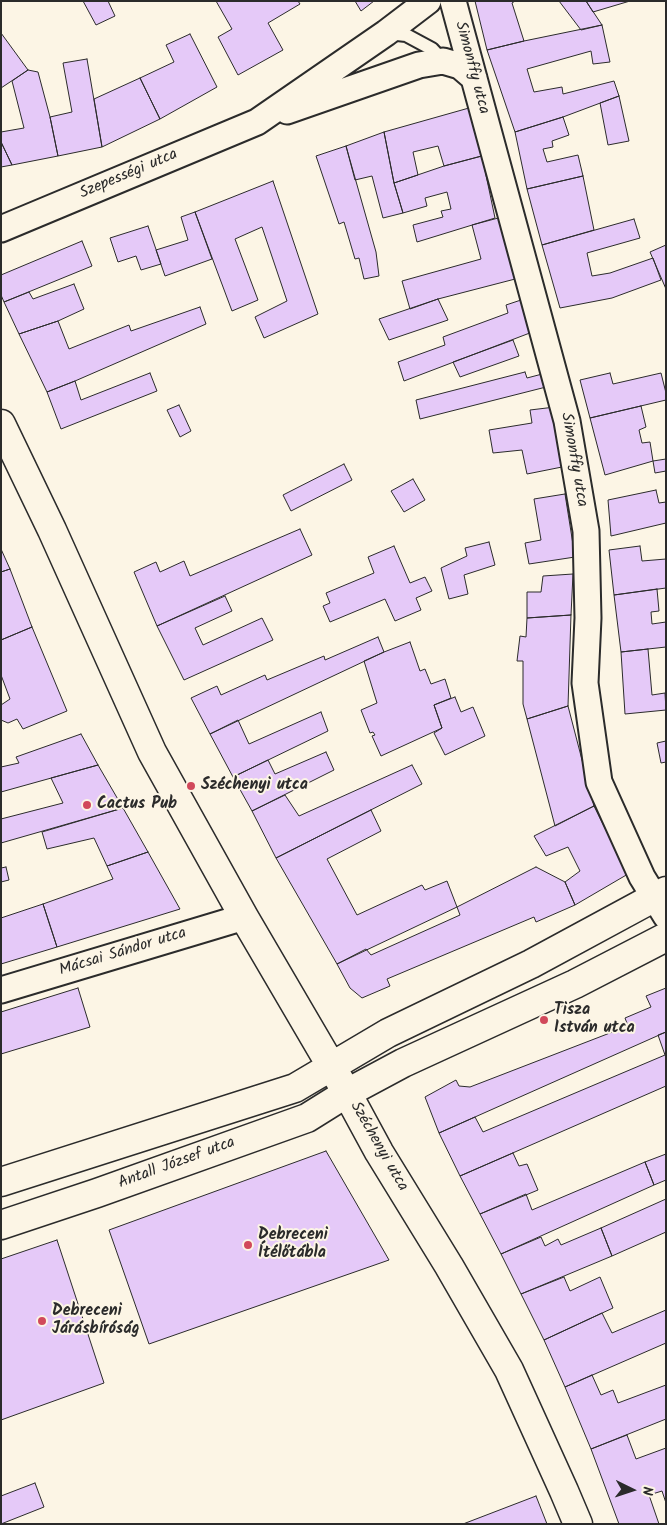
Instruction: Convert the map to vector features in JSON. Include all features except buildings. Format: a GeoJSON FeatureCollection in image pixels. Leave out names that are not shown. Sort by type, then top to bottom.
{"type":"FeatureCollection","features":[{"type":"Feature","properties":{"kind":"street","name":"Szepességi utca"},"geometry":{"type":"LineString","coordinates":[[257,122],[386,33],[428,1]]}},
{"type":"Feature","properties":{"kind":"street","name":"Simonffy utca"},"geometry":{"type":"LineString","coordinates":[[453,1],[568,421],[586,531],[588,618],[585,683],[599,782],[642,877],[662,901]]}},
{"type":"Feature","properties":{"kind":"street","name":"Szepességi utca"},"geometry":{"type":"LineString","coordinates":[[1,229],[257,122],[419,65],[443,61]]}},
{"type":"Feature","properties":{"kind":"street"},"geometry":{"type":"LineString","coordinates":[[443,61],[460,66],[474,78]]}},
{"type":"Feature","properties":{"kind":"street","name":"Széchenyi utca"},"geometry":{"type":"LineString","coordinates":[[1,424],[52,530],[152,752],[244,917],[332,1066],[379,1152],[449,1266],[509,1370],[578,1524]]}},
{"type":"Feature","properties":{"kind":"street"},"geometry":{"type":"LineString","coordinates":[[1,1182],[295,1088],[388,1033],[662,901]]}},
{"type":"Feature","properties":{"kind":"street","name":"Mácsai Sándor utca"},"geometry":{"type":"LineString","coordinates":[[1,990],[244,917]]}},
{"type":"Feature","properties":{"kind":"street"},"geometry":{"type":"LineString","coordinates":[[347,1093],[403,1063],[575,984],[666,937]]}},
{"type":"Feature","properties":{"kind":"street","name":"Antall József utca"},"geometry":{"type":"LineString","coordinates":[[1,1225],[307,1118],[347,1093]]}},
{"type":"Feature","properties":{"kind":"lane"},"geometry":{"type":"LineString","coordinates":[[386,33],[406,35],[432,49],[443,61]]}},
{"type":"Feature","properties":{"kind":"place","name":"Széchenyi utca"},"geometry":{"type":"Point","coordinates":[191,786]}},
{"type":"Feature","properties":{"kind":"place","name":"Cactus Pub"},"geometry":{"type":"Point","coordinates":[87,805]}},
{"type":"Feature","properties":{"kind":"place","name":"Tisza István utca"},"geometry":{"type":"Point","coordinates":[544,1020]}},
{"type":"Feature","properties":{"kind":"place","name":"Debreceni Ítélőtábla"},"geometry":{"type":"Point","coordinates":[248,1245]}},
{"type":"Feature","properties":{"kind":"place","name":"Debreceni Járásbíróság"},"geometry":{"type":"Point","coordinates":[42,1321]}}]}
